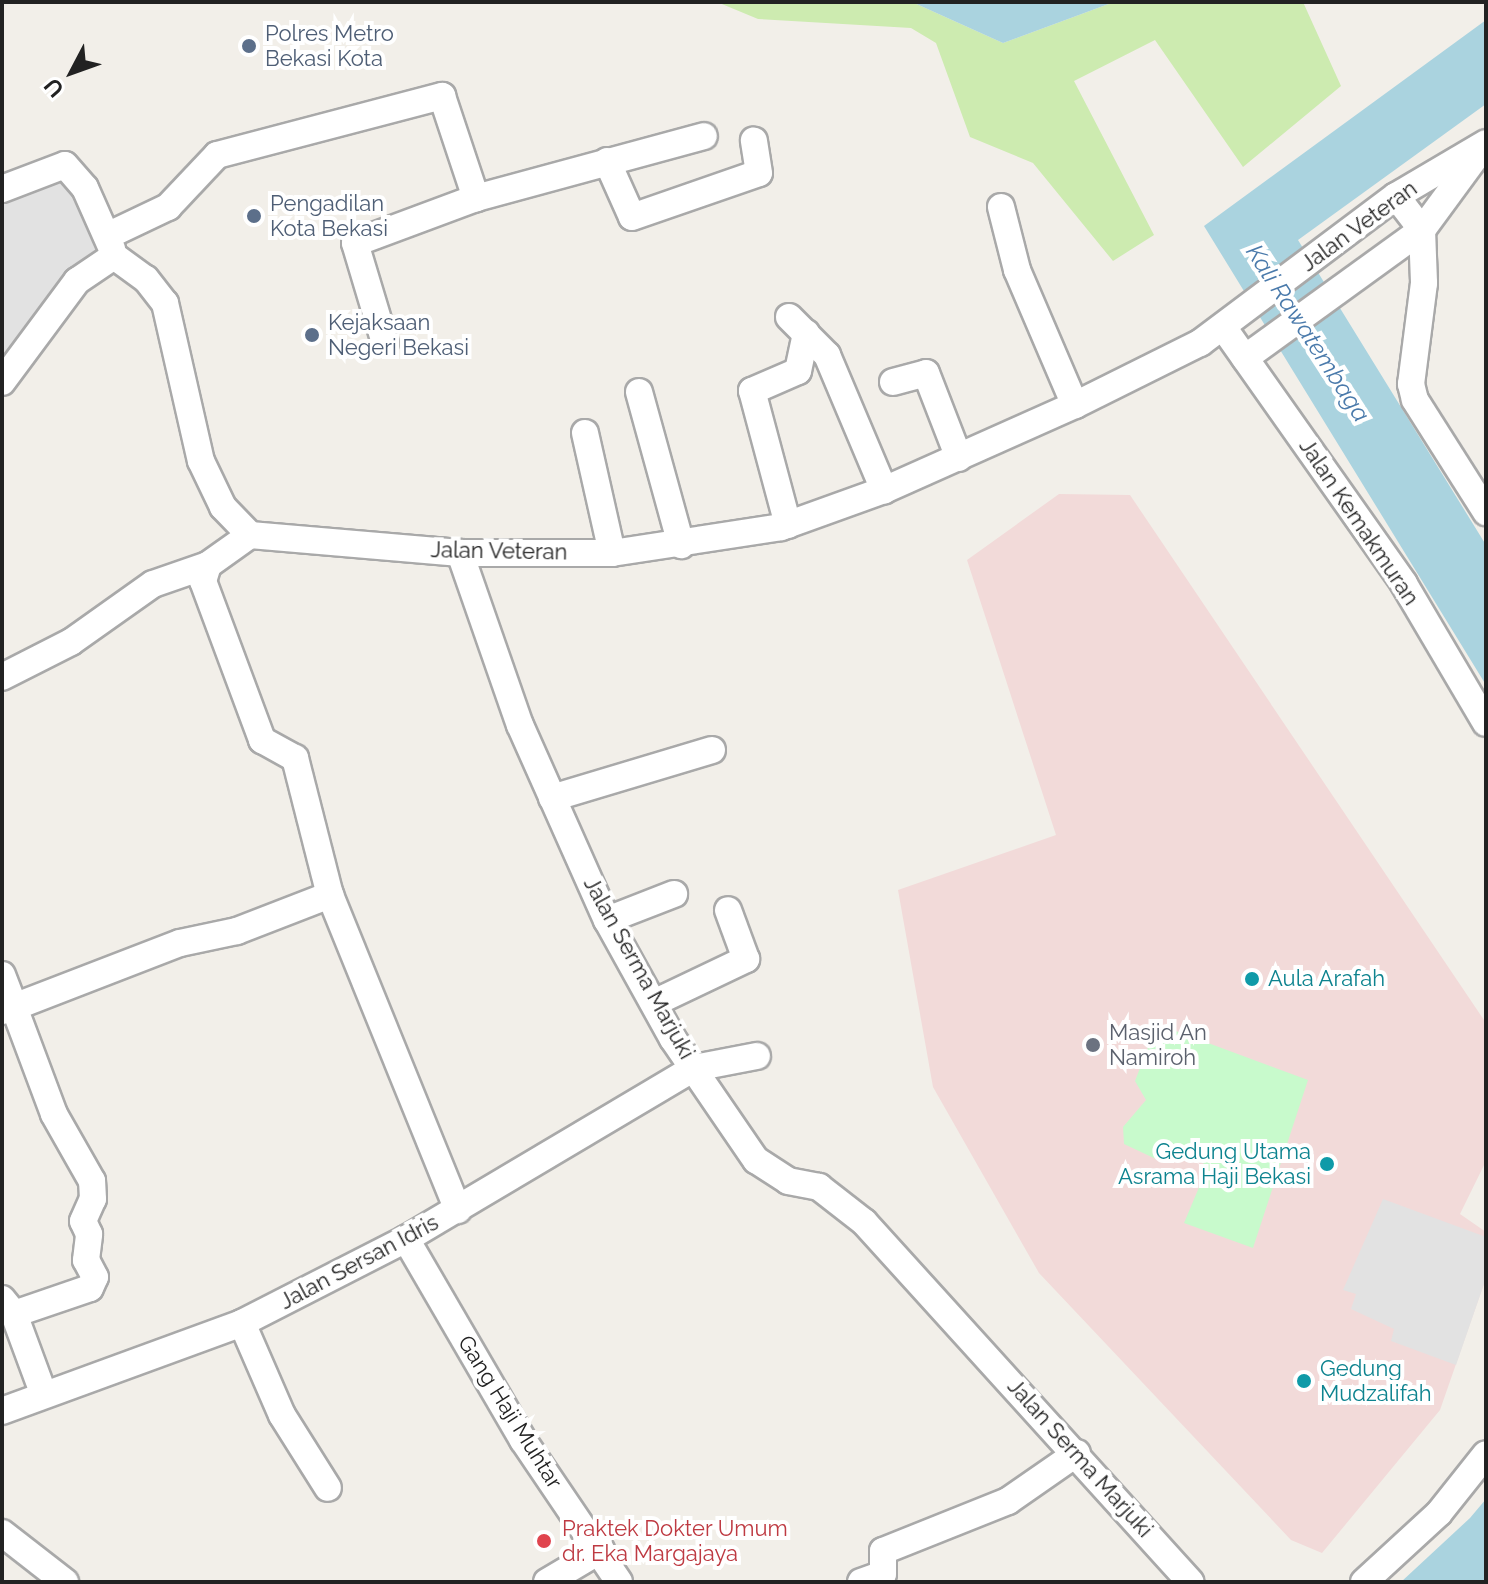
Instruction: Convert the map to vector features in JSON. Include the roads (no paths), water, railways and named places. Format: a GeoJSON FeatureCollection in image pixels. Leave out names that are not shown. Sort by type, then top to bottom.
{"type":"FeatureCollection","features":[{"type":"Feature","properties":{"kind":"street"},"geometry":{"type":"LineString","coordinates":[[2,382],[77,281],[110,246],[168,207],[217,155],[442,96],[476,198]]}},
{"type":"Feature","properties":{"kind":"street"},"geometry":{"type":"LineString","coordinates":[[385,343],[355,243],[476,198],[704,136]]}},
{"type":"Feature","properties":{"kind":"street"},"geometry":{"type":"LineString","coordinates":[[607,161],[632,217],[759,173],[754,140]]}},
{"type":"Feature","properties":{"kind":"street","name":"Jalan Veteran"},"geometry":{"type":"LineString","coordinates":[[250,535],[460,553],[612,553],[681,545],[788,525],[884,490],[959,458],[1082,402],[1200,343],[1386,203],[1485,144]]}},
{"type":"Feature","properties":{"kind":"street","name":"Jalan Veteran"},"geometry":{"type":"LineString","coordinates":[[1245,358],[1413,237],[1485,144]]}},
{"type":"Feature","properties":{"kind":"street"},"geometry":{"type":"LineString","coordinates":[[2,189],[65,165],[85,188],[110,246],[146,279],[165,303],[201,461],[223,507],[250,535],[208,565],[153,584],[71,642],[2,677]]}},
{"type":"Feature","properties":{"kind":"street"},"geometry":{"type":"LineString","coordinates":[[1386,203],[1413,237],[1424,283],[1411,384],[1415,400],[1484,508]]}},
{"type":"Feature","properties":{"kind":"street"},"geometry":{"type":"LineString","coordinates":[[1001,207],[1017,270],[1082,402]]}},
{"type":"Feature","properties":{"kind":"street"},"geometry":{"type":"LineString","coordinates":[[788,525],[752,391],[798,371],[798,325],[827,355],[847,394],[884,490]]}},
{"type":"Feature","properties":{"kind":"street","name":"Jalan Kemakmuran"},"geometry":{"type":"LineString","coordinates":[[1223,327],[1404,584],[1486,723]]}},
{"type":"Feature","properties":{"kind":"street"},"geometry":{"type":"LineString","coordinates":[[1200,343],[1245,358]]}},
{"type":"Feature","properties":{"kind":"street"},"geometry":{"type":"LineString","coordinates":[[893,382],[926,373],[959,458]]}},
{"type":"Feature","properties":{"kind":"street"},"geometry":{"type":"LineString","coordinates":[[639,392],[681,545]]}},
{"type":"Feature","properties":{"kind":"street"},"geometry":{"type":"LineString","coordinates":[[585,433],[612,553]]}},
{"type":"Feature","properties":{"kind":"street","name":"Jalan Serma Marjuki"},"geometry":{"type":"LineString","coordinates":[[460,553],[520,725],[607,920],[694,1068],[756,1160],[788,1181],[819,1187],[864,1222],[1077,1453],[1190,1582]]}},
{"type":"Feature","properties":{"kind":"street"},"geometry":{"type":"LineString","coordinates":[[208,565],[203,581],[255,726],[262,740],[295,758],[330,895],[458,1210]]}},
{"type":"Feature","properties":{"kind":"street"},"geometry":{"type":"LineString","coordinates":[[552,798],[712,750]]}},
{"type":"Feature","properties":{"kind":"street"},"geometry":{"type":"LineString","coordinates":[[607,920],[674,894]]}},
{"type":"Feature","properties":{"kind":"street"},"geometry":{"type":"LineString","coordinates":[[8,1009],[180,943],[237,931],[330,895]]}},
{"type":"Feature","properties":{"kind":"street"},"geometry":{"type":"LineString","coordinates":[[656,1002],[746,959],[728,910]]}},
{"type":"Feature","properties":{"kind":"street"},"geometry":{"type":"LineString","coordinates":[[2,975],[8,1009],[54,1114],[92,1181],[93,1199],[83,1221],[89,1234],[86,1260],[95,1277],[90,1288],[8,1307],[44,1395]]}},
{"type":"Feature","properties":{"kind":"street"},"geometry":{"type":"LineString","coordinates":[[694,1068],[757,1056]]}},
{"type":"Feature","properties":{"kind":"street","name":"Jalan Sersan Idris"},"geometry":{"type":"LineString","coordinates":[[2,1411],[242,1323],[458,1210],[694,1068]]}},
{"type":"Feature","properties":{"kind":"street","name":"Gang Haji Muhtar"},"geometry":{"type":"LineString","coordinates":[[406,1239],[523,1440],[601,1550],[619,1582]]}},
{"type":"Feature","properties":{"kind":"street"},"geometry":{"type":"LineString","coordinates":[[242,1323],[282,1415],[328,1488]]}},
{"type":"Feature","properties":{"kind":"street"},"geometry":{"type":"LineString","coordinates":[[861,1582],[883,1574],[883,1551],[1008,1501],[1077,1453]]}},
{"type":"Feature","properties":{"kind":"street"},"geometry":{"type":"LineString","coordinates":[[1364,1582],[1439,1513],[1486,1454]]}},
{"type":"Feature","properties":{"kind":"street"},"geometry":{"type":"LineString","coordinates":[[2,1533],[65,1582]]}},
{"type":"Feature","properties":{"kind":"street"},"geometry":{"type":"LineString","coordinates":[[547,1582],[601,1550]]}},
{"type":"Feature","properties":{"kind":"water"},"geometry":{"type":"Polygon","coordinates":[[[912,2],[1114,2],[1003,43],[912,2]]]}},
{"type":"Feature","properties":{"kind":"water","name":"Kali Rawatembaga"},"geometry":{"type":"Polygon","coordinates":[[[1486,20],[1486,104],[1298,240],[1486,545],[1486,685],[1204,226],[1486,20]]]}},
{"type":"Feature","properties":{"kind":"water"},"geometry":{"type":"Polygon","coordinates":[[[1486,1499],[1486,1582],[1401,1582],[1470,1518],[1486,1499]]]}},
{"type":"Feature","properties":{"kind":"place","name":"Polres Metro Bekasi Kota"},"geometry":{"type":"Point","coordinates":[249,46]}},
{"type":"Feature","properties":{"kind":"place","name":"Pengadilan Kota Bekasi"},"geometry":{"type":"Point","coordinates":[254,216]}},
{"type":"Feature","properties":{"kind":"place","name":"Kejaksaan Negeri Bekasi"},"geometry":{"type":"Point","coordinates":[312,335]}},
{"type":"Feature","properties":{"kind":"place","name":"Aula Arafah"},"geometry":{"type":"Point","coordinates":[1252,979]}},
{"type":"Feature","properties":{"kind":"place","name":"Masjid An Namiroh"},"geometry":{"type":"Point","coordinates":[1093,1045]}},
{"type":"Feature","properties":{"kind":"place","name":"Gedung Utama Asrama Haji Bekasi"},"geometry":{"type":"Point","coordinates":[1327,1164]}},
{"type":"Feature","properties":{"kind":"place","name":"Gedung Mudzalifah"},"geometry":{"type":"Point","coordinates":[1304,1381]}},
{"type":"Feature","properties":{"kind":"place","name":"Praktek Dokter Umum dr. Eka Margajaya"},"geometry":{"type":"Point","coordinates":[544,1541]}}]}
